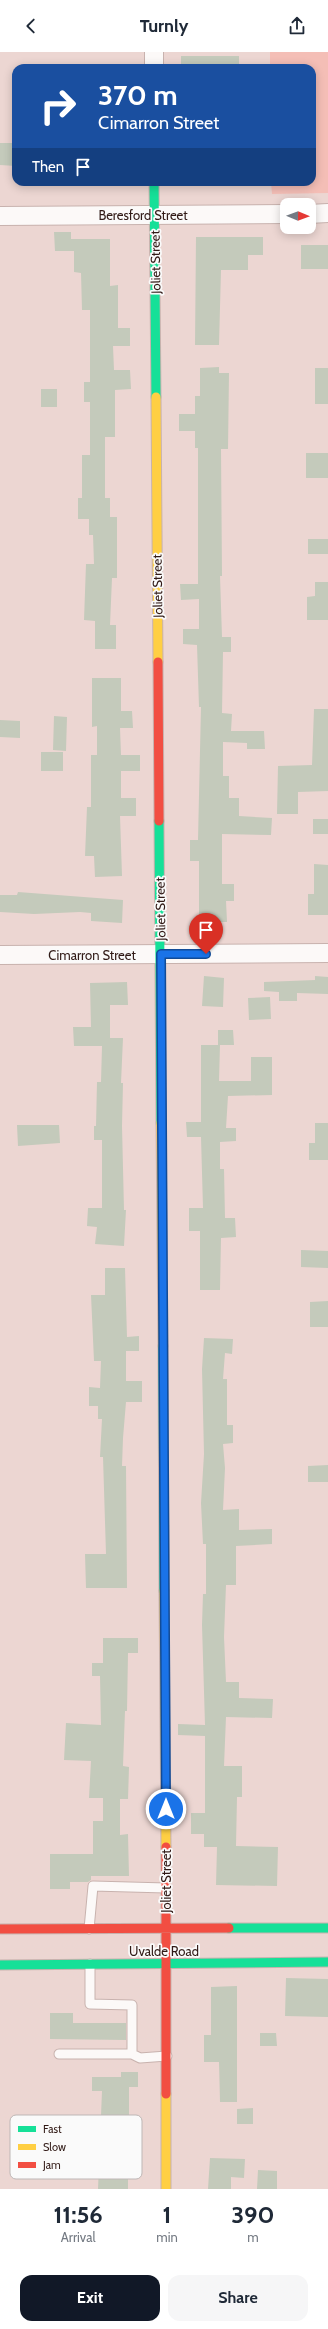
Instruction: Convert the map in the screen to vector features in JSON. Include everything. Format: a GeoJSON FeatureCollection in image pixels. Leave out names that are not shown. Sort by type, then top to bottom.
{"type":"FeatureCollection","features":[{"type":"Feature","properties":{"kind":"street"},"geometry":{"type":"LineString","coordinates":[[154,52],[154,64]]}},
{"type":"Feature","properties":{"kind":"street","name":"Joliet Street"},"geometry":{"type":"LineString","coordinates":[[154,186],[161,954],[167,1930],[166,2189]]}},
{"type":"Feature","properties":{"kind":"street"},"geometry":{"type":"LineString","coordinates":[[316,214],[328,213]]}},
{"type":"Feature","properties":{"kind":"street","name":"Beresford Street"},"geometry":{"type":"LineString","coordinates":[[0,216],[280,214]]}},
{"type":"Feature","properties":{"kind":"street","name":"Cimarron Street"},"geometry":{"type":"LineString","coordinates":[[0,955],[328,953]]}},
{"type":"Feature","properties":{"kind":"street","name":"Uvalde Road"},"geometry":{"type":"LineString","coordinates":[[0,1928],[167,1930],[328,1928]]}},
{"type":"Feature","properties":{"kind":"street","name":"Uvalde Road"},"geometry":{"type":"LineString","coordinates":[[0,1964],[328,1962]]}},
{"type":"Feature","properties":{"kind":"lane"},"geometry":{"type":"LineString","coordinates":[[89,1929],[93,1886],[166,1888]]}},
{"type":"Feature","properties":{"kind":"lane"},"geometry":{"type":"LineString","coordinates":[[90,1964],[90,2004],[132,2005],[132,2054]]}},
{"type":"Feature","properties":{"kind":"lane"},"geometry":{"type":"LineString","coordinates":[[59,2054],[132,2054],[140,2058],[167,2056]]}},
{"type":"Feature","properties":{"kind":"shaded area"},"geometry":{"type":"Polygon","coordinates":[[[270,52],[328,52],[328,193],[272,194],[271,186],[316,186],[316,64],[270,64],[270,52]]]}},
{"type":"Feature","properties":{"kind":"building"},"geometry":{"type":"Polygon","coordinates":[[[181,56],[239,56],[239,64],[181,64],[181,56]]]}},
{"type":"Feature","properties":{"kind":"building"},"geometry":{"type":"Polygon","coordinates":[[[0,143],[12,143],[12,166],[0,165],[0,143]]]}},
{"type":"Feature","properties":{"kind":"building"},"geometry":{"type":"Polygon","coordinates":[[[54,232],[71,232],[71,239],[110,239],[110,286],[118,285],[118,328],[130,328],[130,346],[113,346],[114,370],[130,370],[131,389],[115,390],[115,437],[105,437],[105,498],[110,498],[110,517],[117,517],[117,578],[112,578],[110,625],[116,625],[116,649],[95,649],[95,621],[84,620],[86,564],[94,564],[93,535],[89,535],[89,519],[78,519],[78,498],[82,498],[82,455],[90,455],[90,402],[84,402],[84,382],[90,382],[90,310],[82,310],[81,273],[74,272],[74,251],[55,251],[54,232]]]}},
{"type":"Feature","properties":{"kind":"building"},"geometry":{"type":"Polygon","coordinates":[[[196,237],[263,237],[263,255],[248,255],[248,270],[221,270],[219,345],[195,345],[196,237]]]}},
{"type":"Feature","properties":{"kind":"building"},"geometry":{"type":"Polygon","coordinates":[[[301,245],[328,245],[328,269],[301,269],[301,245]]]}},
{"type":"Feature","properties":{"kind":"building"},"geometry":{"type":"Polygon","coordinates":[[[219,367],[219,373],[229,373],[228,449],[221,449],[222,576],[220,576],[222,637],[231,637],[231,652],[223,652],[222,713],[232,714],[231,731],[264,731],[265,749],[247,749],[247,743],[223,742],[223,776],[229,776],[229,798],[239,798],[239,816],[272,818],[271,835],[222,834],[222,884],[234,884],[234,901],[226,901],[227,922],[199,922],[199,861],[190,861],[190,840],[198,840],[201,707],[199,707],[197,645],[183,644],[183,629],[199,629],[199,599],[181,600],[180,584],[198,584],[198,448],[195,448],[195,431],[179,431],[179,414],[195,414],[195,396],[200,396],[200,368],[219,367]]]}},
{"type":"Feature","properties":{"kind":"building"},"geometry":{"type":"Polygon","coordinates":[[[315,368],[328,368],[328,404],[315,404],[315,368]]]}},
{"type":"Feature","properties":{"kind":"building"},"geometry":{"type":"Polygon","coordinates":[[[41,389],[57,389],[57,407],[41,407],[41,389]]]}},
{"type":"Feature","properties":{"kind":"building"},"geometry":{"type":"Polygon","coordinates":[[[306,453],[328,453],[328,478],[306,478],[306,453]]]}},
{"type":"Feature","properties":{"kind":"building"},"geometry":{"type":"Polygon","coordinates":[[[308,539],[328,539],[328,554],[308,554],[308,539]]]}},
{"type":"Feature","properties":{"kind":"building"},"geometry":{"type":"Polygon","coordinates":[[[315,582],[328,582],[328,620],[307,620],[307,597],[315,596],[315,582]]]}},
{"type":"Feature","properties":{"kind":"building"},"geometry":{"type":"Polygon","coordinates":[[[92,678],[121,678],[121,711],[132,711],[133,728],[120,728],[121,755],[140,755],[140,771],[121,771],[121,798],[136,798],[136,816],[120,816],[122,876],[95,877],[94,856],[85,856],[87,807],[91,807],[91,755],[97,755],[97,726],[92,727],[92,678]]]}},
{"type":"Feature","properties":{"kind":"building"},"geometry":{"type":"Polygon","coordinates":[[[314,709],[328,709],[328,791],[298,792],[298,814],[277,814],[278,766],[312,765],[314,709]]]}},
{"type":"Feature","properties":{"kind":"building"},"geometry":{"type":"Polygon","coordinates":[[[54,716],[67,717],[66,751],[53,750],[54,716]]]}},
{"type":"Feature","properties":{"kind":"building"},"geometry":{"type":"Polygon","coordinates":[[[0,720],[20,721],[20,738],[0,737],[0,720]]]}},
{"type":"Feature","properties":{"kind":"building"},"geometry":{"type":"Polygon","coordinates":[[[41,752],[63,752],[63,771],[41,771],[41,752]]]}},
{"type":"Feature","properties":{"kind":"building"},"geometry":{"type":"Polygon","coordinates":[[[313,819],[328,819],[328,834],[313,834],[313,819]]]}},
{"type":"Feature","properties":{"kind":"building"},"geometry":{"type":"Polygon","coordinates":[[[314,864],[328,865],[328,915],[308,915],[308,894],[314,894],[314,864]]]}},
{"type":"Feature","properties":{"kind":"building"},"geometry":{"type":"Polygon","coordinates":[[[18,892],[123,900],[122,923],[91,921],[91,913],[80,912],[34,914],[0,912],[0,895],[17,895],[18,892]]]}},
{"type":"Feature","properties":{"kind":"building"},"geometry":{"type":"Polygon","coordinates":[[[204,976],[224,978],[223,1007],[202,1006],[204,976]]]}},
{"type":"Feature","properties":{"kind":"building"},"geometry":{"type":"Polygon","coordinates":[[[315,976],[328,977],[328,994],[297,993],[297,1001],[279,1001],[279,992],[264,991],[264,982],[315,980],[315,976]]]}},
{"type":"Feature","properties":{"kind":"building"},"geometry":{"type":"Polygon","coordinates":[[[127,982],[128,1005],[110,1005],[110,1038],[123,1038],[121,1083],[123,1083],[122,1126],[124,1210],[126,1210],[124,1246],[95,1244],[97,1227],[87,1226],[88,1208],[102,1208],[102,1140],[94,1140],[94,1126],[96,1126],[97,1082],[101,1082],[102,1046],[74,1046],[73,1027],[91,1027],[90,983],[127,982]]]}},
{"type":"Feature","properties":{"kind":"building"},"geometry":{"type":"Polygon","coordinates":[[[270,997],[271,1019],[249,1020],[248,998],[270,997]]]}},
{"type":"Feature","properties":{"kind":"building"},"geometry":{"type":"Polygon","coordinates":[[[218,1030],[233,1030],[234,1045],[218,1045],[218,1030]]]}},
{"type":"Feature","properties":{"kind":"building"},"geometry":{"type":"Polygon","coordinates":[[[201,1045],[220,1045],[219,1081],[251,1081],[251,1057],[272,1057],[272,1095],[228,1096],[226,1128],[236,1128],[236,1141],[220,1142],[220,1169],[224,1169],[225,1218],[235,1218],[236,1237],[221,1238],[220,1290],[200,1290],[200,1231],[189,1231],[189,1208],[203,1208],[201,1137],[187,1137],[186,1122],[201,1122],[201,1045]]]}},
{"type":"Feature","properties":{"kind":"building"},"geometry":{"type":"Polygon","coordinates":[[[315,1123],[328,1123],[328,1160],[309,1160],[309,1143],[315,1143],[315,1123]]]}},
{"type":"Feature","properties":{"kind":"building"},"geometry":{"type":"Polygon","coordinates":[[[17,1125],[59,1125],[60,1143],[18,1146],[17,1125]]]}},
{"type":"Feature","properties":{"kind":"building"},"geometry":{"type":"Polygon","coordinates":[[[301,1250],[328,1251],[328,1268],[301,1267],[301,1250]]]}},
{"type":"Feature","properties":{"kind":"building"},"geometry":{"type":"Polygon","coordinates":[[[105,1268],[125,1268],[127,1337],[139,1336],[139,1351],[126,1351],[126,1381],[142,1381],[142,1402],[126,1402],[123,1438],[122,1466],[126,1466],[127,1588],[86,1588],[85,1554],[106,1554],[103,1457],[100,1457],[102,1419],[98,1419],[98,1406],[89,1406],[89,1387],[100,1388],[101,1361],[94,1361],[91,1295],[105,1295],[105,1268]]]}},
{"type":"Feature","properties":{"kind":"building"},"geometry":{"type":"Polygon","coordinates":[[[328,1301],[328,1327],[310,1327],[310,1302],[328,1301]]]}},
{"type":"Feature","properties":{"kind":"building"},"geometry":{"type":"Polygon","coordinates":[[[204,1338],[233,1339],[232,1354],[225,1353],[223,1379],[227,1379],[227,1425],[233,1425],[233,1443],[223,1444],[225,1468],[223,1510],[239,1509],[239,1530],[272,1529],[272,1544],[236,1546],[236,1585],[226,1585],[224,1637],[226,1682],[239,1682],[239,1698],[273,1699],[272,1718],[226,1717],[224,1766],[242,1766],[242,1797],[237,1797],[236,1846],[278,1847],[277,1886],[216,1885],[217,1847],[204,1847],[204,1834],[191,1834],[191,1813],[205,1813],[205,1736],[178,1735],[178,1724],[205,1725],[202,1625],[203,1594],[206,1594],[206,1544],[203,1544],[201,1503],[204,1454],[202,1369],[204,1338]]]}},
{"type":"Feature","properties":{"kind":"building"},"geometry":{"type":"Polygon","coordinates":[[[328,1465],[328,1482],[308,1482],[308,1466],[328,1465]]]}},
{"type":"Feature","properties":{"kind":"building"},"geometry":{"type":"Polygon","coordinates":[[[103,1638],[138,1638],[138,1653],[128,1653],[127,1711],[125,1711],[123,1766],[129,1767],[128,1799],[120,1799],[120,1835],[128,1834],[129,1876],[91,1876],[91,1880],[88,1882],[70,1882],[70,1889],[50,1889],[50,1854],[93,1854],[93,1821],[103,1821],[103,1798],[89,1798],[91,1761],[64,1760],[66,1723],[101,1725],[100,1676],[92,1676],[92,1663],[103,1663],[103,1638]]]}},
{"type":"Feature","properties":{"kind":"building"},"geometry":{"type":"Polygon","coordinates":[[[286,1978],[328,1979],[328,2017],[285,2016],[286,1978]]]}},
{"type":"Feature","properties":{"kind":"building"},"geometry":{"type":"Polygon","coordinates":[[[237,1986],[237,2102],[220,2102],[219,2062],[204,2062],[204,2035],[211,2035],[211,1987],[237,1986]]]}},
{"type":"Feature","properties":{"kind":"building"},"geometry":{"type":"Polygon","coordinates":[[[50,2013],[73,2013],[73,2023],[126,2023],[126,2040],[50,2039],[50,2013]]]}},
{"type":"Feature","properties":{"kind":"building"},"geometry":{"type":"Polygon","coordinates":[[[260,2033],[276,2033],[277,2046],[260,2046],[260,2033]]]}},
{"type":"Feature","properties":{"kind":"building"},"geometry":{"type":"Polygon","coordinates":[[[121,2072],[138,2072],[138,2087],[129,2087],[129,2115],[101,2115],[102,2091],[92,2091],[92,2077],[121,2077],[121,2072]]]}},
{"type":"Feature","properties":{"kind":"building"},"geometry":{"type":"Polygon","coordinates":[[[253,2108],[253,2124],[237,2124],[237,2109],[253,2108]]]}},
{"type":"Feature","properties":{"kind":"building"},"geometry":{"type":"Polygon","coordinates":[[[210,2158],[245,2159],[244,2178],[231,2177],[231,2189],[208,2189],[210,2158]]]}},
{"type":"Feature","properties":{"kind":"building"},"geometry":{"type":"Polygon","coordinates":[[[258,2170],[277,2171],[277,2189],[257,2189],[258,2170]]]}},
{"type":"Feature","properties":{"kind":"building"},"geometry":{"type":"Polygon","coordinates":[[[98,2179],[128,2179],[128,2189],[98,2189],[98,2179]]]}},
{"type":"Feature","properties":{"kind":"traffic: fast"},"geometry":{"type":"LineString","coordinates":[[154,186],[156,397]]}},
{"type":"Feature","properties":{"kind":"traffic: fast"},"geometry":{"type":"LineString","coordinates":[[159,821],[161,1123]]}},
{"type":"Feature","properties":{"kind":"traffic: fast"},"geometry":{"type":"LineString","coordinates":[[163,1346],[164,1591]]}},
{"type":"Feature","properties":{"kind":"traffic: fast"},"geometry":{"type":"LineString","coordinates":[[229,1928],[328,1928]]}},
{"type":"Feature","properties":{"kind":"traffic: fast"},"geometry":{"type":"LineString","coordinates":[[0,1965],[328,1962]]}},
{"type":"Feature","properties":{"kind":"traffic: slow"},"geometry":{"type":"LineString","coordinates":[[156,397],[158,662]]}},
{"type":"Feature","properties":{"kind":"traffic: slow"},"geometry":{"type":"LineString","coordinates":[[161,1123],[163,1346]]}},
{"type":"Feature","properties":{"kind":"traffic: slow"},"geometry":{"type":"LineString","coordinates":[[164,1591],[166,1847]]}},
{"type":"Feature","properties":{"kind":"traffic: slow"},"geometry":{"type":"LineString","coordinates":[[166,2094],[166,2189]]}},
{"type":"Feature","properties":{"kind":"traffic: jam"},"geometry":{"type":"LineString","coordinates":[[158,662],[159,821]]}},
{"type":"Feature","properties":{"kind":"traffic: jam"},"geometry":{"type":"LineString","coordinates":[[166,1847],[166,2094]]}},
{"type":"Feature","properties":{"kind":"traffic: jam"},"geometry":{"type":"LineString","coordinates":[[0,1929],[229,1928]]}},
{"type":"Feature","properties":{"kind":"route"},"geometry":{"type":"LineString","coordinates":[[166,1809],[161,954],[206,954]]}}]}
